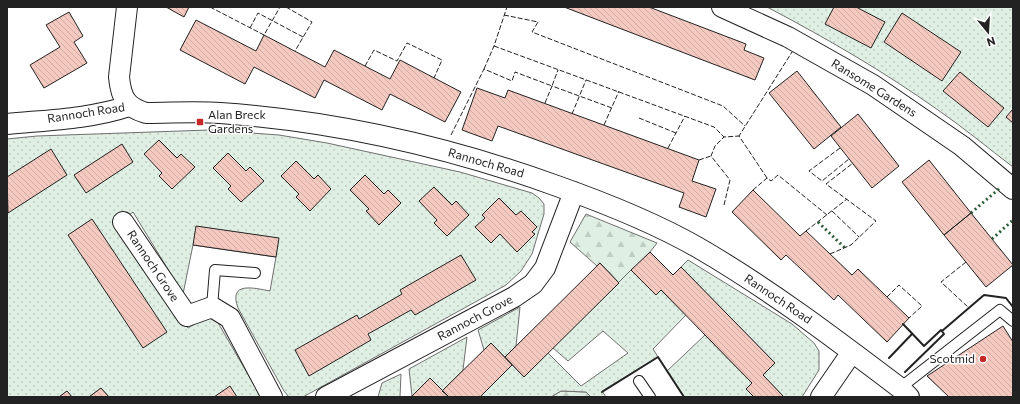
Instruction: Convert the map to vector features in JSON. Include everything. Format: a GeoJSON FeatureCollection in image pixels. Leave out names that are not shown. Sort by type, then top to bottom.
{"type":"FeatureCollection","features":[{"type":"Feature","properties":{"kind":"street"},"geometry":{"type":"LineString","coordinates":[[127,7],[119,77],[123,98],[129,106]]}},
{"type":"Feature","properties":{"kind":"street","name":"Ransome Gardens"},"geometry":{"type":"LineString","coordinates":[[722,7],[788,37],[873,85],[962,146],[1013,189]]}},
{"type":"Feature","properties":{"kind":"street","name":"Rannoch Road"},"geometry":{"type":"LineString","coordinates":[[7,124],[89,116],[129,106],[146,113],[219,113],[335,126],[470,158],[518,172],[623,210],[696,246],[764,289],[852,352],[904,392]]}},
{"type":"Feature","properties":{"kind":"street","name":"Rannoch Grove"},"geometry":{"type":"LineString","coordinates":[[326,397],[514,297],[533,284],[545,268],[574,192]]}},
{"type":"Feature","properties":{"kind":"street","name":"Rannoch Grove"},"geometry":{"type":"LineString","coordinates":[[123,222],[187,316],[212,307]]}},
{"type":"Feature","properties":{"kind":"street"},"geometry":{"type":"LineString","coordinates":[[212,307],[230,318],[272,397]]}},
{"type":"Feature","properties":{"kind":"street"},"geometry":{"type":"LineString","coordinates":[[821,397],[852,352]]}},
{"type":"Feature","properties":{"kind":"lane"},"geometry":{"type":"LineString","coordinates":[[212,307],[215,270],[255,273]]}},
{"type":"Feature","properties":{"kind":"lane"},"geometry":{"type":"LineString","coordinates":[[904,392],[1000,310],[1013,321]]}},
{"type":"Feature","properties":{"kind":"lane"},"geometry":{"type":"LineString","coordinates":[[639,381],[650,397]]}},
{"type":"Feature","properties":{"kind":"green space"},"geometry":{"type":"Polygon","coordinates":[[[767,7],[1013,7],[1013,167],[948,117],[875,68],[767,7]]]}},
{"type":"Feature","properties":{"kind":"green space"},"geometry":{"type":"Polygon","coordinates":[[[209,130],[279,135],[327,143],[460,172],[532,193],[544,204],[544,214],[532,254],[521,271],[506,285],[303,397],[289,397],[284,391],[238,308],[236,299],[237,294],[244,288],[270,291],[276,257],[193,245],[183,294],[133,212],[117,224],[188,328],[207,317],[217,321],[261,397],[109,397],[101,388],[89,397],[72,397],[67,391],[59,397],[7,397],[7,139],[37,136],[209,130]]]}},
{"type":"Feature","properties":{"kind":"green space"},"geometry":{"type":"Polygon","coordinates":[[[586,214],[657,243],[619,283],[600,263],[597,266],[570,242],[586,214]]]}},
{"type":"Feature","properties":{"kind":"green space"},"geometry":{"type":"Polygon","coordinates":[[[688,260],[792,324],[814,343],[819,351],[819,370],[802,397],[782,397],[783,396],[763,375],[775,363],[681,267],[688,260]]]}},
{"type":"Feature","properties":{"kind":"green space"},"geometry":{"type":"Polygon","coordinates":[[[631,270],[661,290],[686,315],[653,349],[658,357],[602,391],[606,397],[591,397],[586,392],[561,391],[551,397],[480,397],[512,365],[524,377],[548,353],[581,386],[628,353],[603,331],[568,361],[553,348],[631,270]]]}},
{"type":"Feature","properties":{"kind":"green space"},"geometry":{"type":"Polygon","coordinates":[[[520,307],[516,346],[505,357],[491,343],[484,350],[478,330],[520,307]]]}},
{"type":"Feature","properties":{"kind":"green space"},"geometry":{"type":"Polygon","coordinates":[[[705,335],[752,383],[754,397],[684,397],[667,371],[705,335]]]}},
{"type":"Feature","properties":{"kind":"green space"},"geometry":{"type":"Polygon","coordinates":[[[467,337],[463,370],[442,391],[430,379],[412,396],[409,369],[467,337]]]}},
{"type":"Feature","properties":{"kind":"green space"},"geometry":{"type":"Polygon","coordinates":[[[401,374],[400,397],[378,397],[382,383],[401,374]]]}},
{"type":"Feature","properties":{"kind":"green space"},"geometry":{"type":"Polygon","coordinates":[[[561,391],[586,392],[591,397],[551,397],[561,391]]]}},
{"type":"Feature","properties":{"kind":"building"},"geometry":{"type":"Polygon","coordinates":[[[166,7],[189,7],[184,17],[166,7]]]}},
{"type":"Feature","properties":{"kind":"building"},"geometry":{"type":"Polygon","coordinates":[[[564,7],[649,7],[746,44],[744,50],[764,58],[755,80],[564,7]]]}},
{"type":"Feature","properties":{"kind":"building"},"geometry":{"type":"Polygon","coordinates":[[[834,7],[856,7],[885,22],[871,48],[825,24],[834,7]]]}},
{"type":"Feature","properties":{"kind":"building"},"geometry":{"type":"Polygon","coordinates":[[[69,12],[83,36],[74,42],[87,63],[44,88],[30,65],[60,47],[46,25],[69,12]]]}},
{"type":"Feature","properties":{"kind":"building"},"geometry":{"type":"Polygon","coordinates":[[[902,13],[961,52],[942,81],[884,42],[902,13]]]}},
{"type":"Feature","properties":{"kind":"building"},"geometry":{"type":"Polygon","coordinates":[[[196,20],[256,51],[264,35],[325,67],[334,50],[390,79],[400,60],[461,92],[445,122],[390,94],[382,110],[324,80],[315,98],[254,67],[245,84],[180,50],[196,20]]]}},
{"type":"Feature","properties":{"kind":"building"},"geometry":{"type":"Polygon","coordinates":[[[797,71],[841,127],[814,149],[769,93],[797,71]]]}},
{"type":"Feature","properties":{"kind":"building"},"geometry":{"type":"Polygon","coordinates":[[[960,72],[1004,108],[988,127],[943,91],[960,72]]]}},
{"type":"Feature","properties":{"kind":"building"},"geometry":{"type":"Polygon","coordinates":[[[477,88],[505,98],[508,90],[699,160],[692,181],[716,189],[706,217],[679,207],[684,193],[498,126],[492,141],[462,130],[477,88]]]}},
{"type":"Feature","properties":{"kind":"building"},"geometry":{"type":"Polygon","coordinates":[[[1013,109],[1013,123],[1006,117],[1013,109]]]}},
{"type":"Feature","properties":{"kind":"building"},"geometry":{"type":"Polygon","coordinates":[[[858,114],[899,166],[872,188],[831,136],[858,114]]]}},
{"type":"Feature","properties":{"kind":"building"},"geometry":{"type":"Polygon","coordinates":[[[159,140],[177,158],[181,154],[195,167],[172,189],[159,176],[162,173],[144,154],[159,140]]]}},
{"type":"Feature","properties":{"kind":"building"},"geometry":{"type":"Polygon","coordinates":[[[122,144],[133,162],[86,193],[74,175],[122,144]]]}},
{"type":"Feature","properties":{"kind":"building"},"geometry":{"type":"Polygon","coordinates":[[[51,149],[67,175],[8,213],[7,177],[51,149]]]}},
{"type":"Feature","properties":{"kind":"building"},"geometry":{"type":"Polygon","coordinates":[[[228,153],[246,171],[250,167],[264,181],[241,202],[228,189],[231,186],[213,168],[228,153]]]}},
{"type":"Feature","properties":{"kind":"building"},"geometry":{"type":"Polygon","coordinates":[[[929,160],[971,213],[944,235],[902,182],[929,160]]]}},
{"type":"Feature","properties":{"kind":"building"},"geometry":{"type":"Polygon","coordinates":[[[296,161],[314,179],[318,175],[331,189],[310,211],[296,197],[299,194],[281,176],[296,161]]]}},
{"type":"Feature","properties":{"kind":"building"},"geometry":{"type":"Polygon","coordinates":[[[365,175],[384,194],[388,190],[401,203],[379,225],[366,211],[369,209],[350,190],[365,175]]]}},
{"type":"Feature","properties":{"kind":"building"},"geometry":{"type":"Polygon","coordinates":[[[434,187],[452,205],[456,201],[469,215],[447,236],[434,223],[437,220],[419,201],[434,187]]]}},
{"type":"Feature","properties":{"kind":"building"},"geometry":{"type":"Polygon","coordinates":[[[753,190],[800,236],[806,231],[852,275],[858,269],[909,318],[887,342],[838,295],[834,300],[786,255],[781,260],[732,212],[753,190]]]}},
{"type":"Feature","properties":{"kind":"building"},"geometry":{"type":"Polygon","coordinates":[[[499,198],[516,215],[521,211],[537,227],[532,232],[535,234],[517,252],[500,234],[491,243],[475,227],[485,218],[482,215],[499,198]]]}},
{"type":"Feature","properties":{"kind":"building"},"geometry":{"type":"Polygon","coordinates":[[[971,213],[1013,265],[986,287],[944,235],[971,213]]]}},
{"type":"Feature","properties":{"kind":"building"},"geometry":{"type":"Polygon","coordinates":[[[92,219],[167,332],[143,348],[68,235],[92,219]]]}},
{"type":"Feature","properties":{"kind":"building"},"geometry":{"type":"Polygon","coordinates":[[[196,226],[279,238],[276,257],[193,245],[196,226]]]}},
{"type":"Feature","properties":{"kind":"building"},"geometry":{"type":"Polygon","coordinates":[[[650,252],[673,275],[681,267],[775,363],[763,375],[783,396],[782,397],[754,397],[746,389],[752,383],[661,290],[656,295],[631,270],[650,252]]]}},
{"type":"Feature","properties":{"kind":"building"},"geometry":{"type":"Polygon","coordinates":[[[461,255],[476,280],[415,315],[411,310],[368,334],[371,340],[309,376],[295,350],[357,315],[359,319],[402,294],[400,290],[461,255]]]}},
{"type":"Feature","properties":{"kind":"building"},"geometry":{"type":"Polygon","coordinates":[[[600,263],[619,283],[524,377],[505,357],[600,263]]]}},
{"type":"Feature","properties":{"kind":"building","name":"Scotmid"},"geometry":{"type":"Polygon","coordinates":[[[1003,326],[1013,342],[1013,397],[949,397],[927,376],[1003,326]]]}},
{"type":"Feature","properties":{"kind":"building"},"geometry":{"type":"Polygon","coordinates":[[[491,343],[512,365],[480,397],[449,397],[442,391],[491,343]]]}},
{"type":"Feature","properties":{"kind":"building"},"geometry":{"type":"Polygon","coordinates":[[[430,378],[449,397],[411,397],[430,378]]]}},
{"type":"Feature","properties":{"kind":"building"},"geometry":{"type":"Polygon","coordinates":[[[230,386],[237,397],[214,397],[230,386]]]}},
{"type":"Feature","properties":{"kind":"building"},"geometry":{"type":"Polygon","coordinates":[[[101,388],[109,397],[89,397],[101,388]]]}},
{"type":"Feature","properties":{"kind":"building"},"geometry":{"type":"Polygon","coordinates":[[[67,391],[72,397],[59,397],[67,391]]]}},
{"type":"Feature","properties":{"kind":"hedge"},"geometry":{"type":"LineString","coordinates":[[971,213],[1000,188]]}},
{"type":"Feature","properties":{"kind":"hedge"},"geometry":{"type":"LineString","coordinates":[[992,239],[1013,220]]}},
{"type":"Feature","properties":{"kind":"hedge"},"geometry":{"type":"LineString","coordinates":[[818,222],[845,248]]}},
{"type":"Feature","properties":{"kind":"fence"},"geometry":{"type":"LineString","coordinates":[[210,7],[264,35],[280,7]]}},
{"type":"Feature","properties":{"kind":"fence"},"geometry":{"type":"LineString","coordinates":[[286,7],[312,22],[295,51]]}},
{"type":"Feature","properties":{"kind":"fence"},"geometry":{"type":"LineString","coordinates":[[484,69],[494,46],[507,7]]}},
{"type":"Feature","properties":{"kind":"fence"},"geometry":{"type":"LineString","coordinates":[[250,28],[258,13],[303,37]]}},
{"type":"Feature","properties":{"kind":"fence"},"geometry":{"type":"LineString","coordinates":[[504,15],[538,22],[532,32],[723,106],[745,126]]}},
{"type":"Feature","properties":{"kind":"fence"},"geometry":{"type":"LineString","coordinates":[[365,66],[374,50],[397,61],[407,43],[442,60],[434,78]]}},
{"type":"Feature","properties":{"kind":"fence"},"geometry":{"type":"LineString","coordinates":[[494,46],[714,127],[724,137]]}},
{"type":"Feature","properties":{"kind":"fence"},"geometry":{"type":"LineString","coordinates":[[767,178],[739,136],[792,52]]}},
{"type":"Feature","properties":{"kind":"fence"},"geometry":{"type":"LineString","coordinates":[[451,135],[484,69],[512,81],[515,72],[552,86],[558,70]]}},
{"type":"Feature","properties":{"kind":"fence"},"geometry":{"type":"LineString","coordinates":[[572,114],[586,80]]}},
{"type":"Feature","properties":{"kind":"fence"},"geometry":{"type":"LineString","coordinates":[[545,103],[552,86],[612,108]]}},
{"type":"Feature","properties":{"kind":"fence"},"geometry":{"type":"LineString","coordinates":[[604,125],[619,91]]}},
{"type":"Feature","properties":{"kind":"fence"},"geometry":{"type":"LineString","coordinates":[[668,148],[685,116]]}},
{"type":"Feature","properties":{"kind":"fence"},"geometry":{"type":"LineString","coordinates":[[639,118],[676,133]]}},
{"type":"Feature","properties":{"kind":"fence"},"geometry":{"type":"LineString","coordinates":[[724,205],[730,180],[711,156],[715,146],[724,137],[739,136]]}},
{"type":"Feature","properties":{"kind":"fence"},"geometry":{"type":"LineString","coordinates":[[840,148],[809,171],[822,181],[849,159]]}},
{"type":"Feature","properties":{"kind":"fence"},"geometry":{"type":"LineString","coordinates":[[699,160],[711,156]]}},
{"type":"Feature","properties":{"kind":"fence"},"geometry":{"type":"LineString","coordinates":[[830,254],[851,245],[876,221],[826,184],[853,163]]}},
{"type":"Feature","properties":{"kind":"fence"},"geometry":{"type":"LineString","coordinates":[[753,190],[767,178],[771,181],[778,175],[827,215]]}},
{"type":"Feature","properties":{"kind":"fence"},"geometry":{"type":"LineString","coordinates":[[806,231],[847,199]]}},
{"type":"Feature","properties":{"kind":"fence"},"geometry":{"type":"LineString","coordinates":[[832,211],[859,237]]}},
{"type":"Feature","properties":{"kind":"fence"},"geometry":{"type":"LineString","coordinates":[[966,262],[941,282],[969,308]]}},
{"type":"Feature","properties":{"kind":"fence"},"geometry":{"type":"LineString","coordinates":[[887,297],[899,285],[922,306],[909,318]]}},
{"type":"Feature","properties":{"kind":"wall"},"geometry":{"type":"LineString","coordinates":[[942,331],[984,295],[1006,298],[1013,307]]}},
{"type":"Feature","properties":{"kind":"wall"},"geometry":{"type":"LineString","coordinates":[[903,324],[924,346],[941,330],[944,334],[905,372]]}},
{"type":"Feature","properties":{"kind":"wall"},"geometry":{"type":"LineString","coordinates":[[889,358],[912,334]]}},
{"type":"Feature","properties":{"kind":"wall"},"geometry":{"type":"LineString","coordinates":[[602,392],[658,357],[684,397]]}},
{"type":"Feature","properties":{"kind":"place","name":"Alan Breck Gardens"},"geometry":{"type":"Point","coordinates":[200,122]}},
{"type":"Feature","properties":{"kind":"place","name":"Scotmid"},"geometry":{"type":"Point","coordinates":[983,359]}}]}
